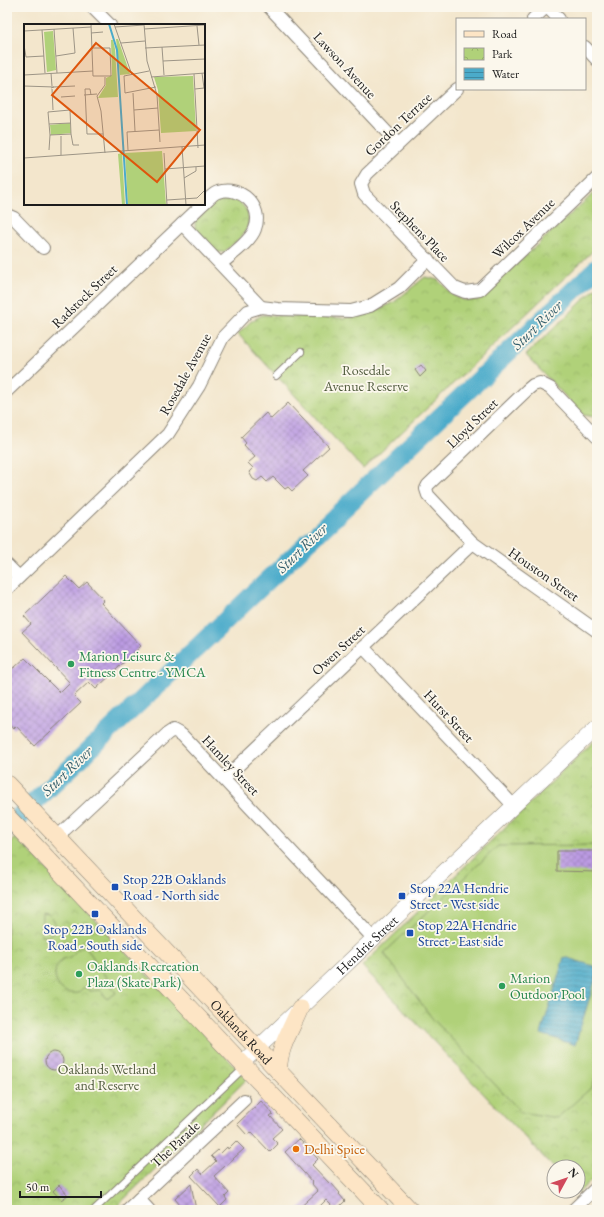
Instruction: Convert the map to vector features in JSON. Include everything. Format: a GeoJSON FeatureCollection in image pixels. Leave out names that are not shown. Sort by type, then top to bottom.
{"type":"FeatureCollection","features":[{"type":"Feature","properties":{"kind":"main road","name":"Oaklands Road"},"geometry":{"type":"LineString","coordinates":[[8,785],[410,1210]]}},
{"type":"Feature","properties":{"kind":"main road","name":"Oaklands Road"},"geometry":{"type":"LineString","coordinates":[[7,816],[243,1065],[376,1209]]}},
{"type":"Feature","properties":{"kind":"main road"},"geometry":{"type":"LineString","coordinates":[[53,865],[62,863],[66,860],[67,855],[61,841]]}},
{"type":"Feature","properties":{"kind":"main road"},"geometry":{"type":"LineString","coordinates":[[279,1072],[279,1060],[281,1053],[300,1008]]}},
{"type":"Feature","properties":{"kind":"street"},"geometry":{"type":"LineString","coordinates":[[92,7],[109,24]]}},
{"type":"Feature","properties":{"kind":"street","name":"Lawson Avenue"},"geometry":{"type":"LineString","coordinates":[[269,7],[398,144]]}},
{"type":"Feature","properties":{"kind":"street"},"geometry":{"type":"LineString","coordinates":[[534,18],[547,7],[558,18]]}},
{"type":"Feature","properties":{"kind":"street"},"geometry":{"type":"LineString","coordinates":[[586,48],[597,60]]}},
{"type":"Feature","properties":{"kind":"street","name":"Gordon Terrace"},"geometry":{"type":"LineString","coordinates":[[362,184],[367,174],[456,90]]}},
{"type":"Feature","properties":{"kind":"street","name":"Wilcox Avenue"},"geometry":{"type":"LineString","coordinates":[[465,292],[480,290],[597,178]]}},
{"type":"Feature","properties":{"kind":"street","name":"Stephens Place"},"geometry":{"type":"LineString","coordinates":[[362,184],[364,194],[455,288],[465,292]]}},
{"type":"Feature","properties":{"kind":"street","name":"Radstock Street"},"geometry":{"type":"LineString","coordinates":[[205,203],[216,192],[229,190],[239,193],[249,199],[257,213],[256,227],[253,235],[221,264]]}},
{"type":"Feature","properties":{"kind":"street","name":"Radstock Street"},"geometry":{"type":"LineString","coordinates":[[7,391],[203,205]]}},
{"type":"Feature","properties":{"kind":"street"},"geometry":{"type":"LineString","coordinates":[[7,215],[14,218],[42,248]]}},
{"type":"Feature","properties":{"kind":"street"},"geometry":{"type":"LineString","coordinates":[[182,224],[261,307]]}},
{"type":"Feature","properties":{"kind":"street","name":"Rosedale Avenue"},"geometry":{"type":"LineString","coordinates":[[7,589],[168,434],[199,386],[223,337],[248,311],[261,307],[351,310],[370,306],[399,288],[428,259]]}},
{"type":"Feature","properties":{"kind":"street","name":"Lloyd Street"},"geometry":{"type":"LineString","coordinates":[[473,543],[428,495],[426,490],[428,484],[527,390],[533,385],[540,383],[550,388],[596,433]]}},
{"type":"Feature","properties":{"kind":"street","name":"Houston Street"},"geometry":{"type":"LineString","coordinates":[[473,543],[597,631]]}},
{"type":"Feature","properties":{"kind":"street","name":"Owen Street"},"geometry":{"type":"LineString","coordinates":[[224,779],[473,543]]}},
{"type":"Feature","properties":{"kind":"street"},"geometry":{"type":"LineString","coordinates":[[7,565],[19,577]]}},
{"type":"Feature","properties":{"kind":"street","name":"Hurst Street"},"geometry":{"type":"LineString","coordinates":[[363,647],[514,806]]}},
{"type":"Feature","properties":{"kind":"street","name":"Hendrie Street"},"geometry":{"type":"LineString","coordinates":[[243,1065],[373,938],[597,727]]}},
{"type":"Feature","properties":{"kind":"street","name":"Hamley Street"},"geometry":{"type":"LineString","coordinates":[[61,841],[167,734],[174,730],[182,735],[373,938]]}},
{"type":"Feature","properties":{"kind":"street","name":"The Parade"},"geometry":{"type":"LineString","coordinates":[[127,1210],[244,1100]]}},
{"type":"Feature","properties":{"kind":"street"},"geometry":{"type":"LineString","coordinates":[[577,1209],[597,1187]]}},
{"type":"Feature","properties":{"kind":"street"},"geometry":{"type":"LineString","coordinates":[[376,1209],[392,1191]]}},
{"type":"Feature","properties":{"kind":"street"},"geometry":{"type":"LineString","coordinates":[[139,1199],[149,1210]]}},
{"type":"Feature","properties":{"kind":"lane"},"geometry":{"type":"LineString","coordinates":[[276,376],[301,352]]}},
{"type":"Feature","properties":{"kind":"lane"},"geometry":{"type":"LineString","coordinates":[[94,1210],[243,1065]]}},
{"type":"Feature","properties":{"kind":"green space","name":"Rosedale Avenue Reserve"},"geometry":{"type":"Polygon","coordinates":[[[597,190],[597,247],[363,469],[238,334],[250,322],[262,315],[346,318],[370,313],[393,303],[425,277],[438,280],[454,296],[463,300],[477,300],[597,190]]]}},
{"type":"Feature","properties":{"kind":"green space"},"geometry":{"type":"Polygon","coordinates":[[[228,198],[237,201],[244,207],[249,219],[248,225],[243,235],[224,252],[214,252],[195,231],[195,221],[217,201],[228,198]]]}},
{"type":"Feature","properties":{"kind":"green space"},"geometry":{"type":"Polygon","coordinates":[[[597,287],[597,415],[595,417],[583,415],[526,355],[597,287]]]}},
{"type":"Feature","properties":{"kind":"green space","name":"Marion Outdoor Pool"},"geometry":{"type":"Polygon","coordinates":[[[597,738],[597,1175],[586,1185],[586,1159],[546,1160],[362,966],[597,738]]]}},
{"type":"Feature","properties":{"kind":"green space","name":"Oaklands Wetland and Reserve"},"geometry":{"type":"Polygon","coordinates":[[[16,837],[247,1079],[113,1210],[7,1210],[7,845],[16,837]]]}},
{"type":"Feature","properties":{"kind":"green space","name":"Marion Outdoor Pool"},"geometry":{"type":"Polygon","coordinates":[[[597,845],[597,1074],[592,1087],[557,1118],[521,1112],[432,1018],[384,953],[498,846],[597,845]]]}},
{"type":"Feature","properties":{"kind":"green space"},"geometry":{"type":"Polygon","coordinates":[[[42,914],[49,915],[54,920],[54,930],[48,936],[41,936],[42,914]]]}},
{"type":"Feature","properties":{"kind":"green space","name":"Oaklands Recreation Plaza (Skate Park)"},"geometry":{"type":"Polygon","coordinates":[[[85,945],[116,993],[107,999],[101,990],[90,991],[84,987],[78,993],[69,993],[62,989],[55,978],[55,971],[58,964],[85,945]]]}},
{"type":"Feature","properties":{"kind":"water"},"geometry":{"type":"Polygon","coordinates":[[[564,957],[597,967],[597,974],[575,1045],[541,1034],[564,957]]]}},
{"type":"Feature","properties":{"kind":"building"},"geometry":{"type":"Polygon","coordinates":[[[421,365],[426,371],[420,377],[415,370],[421,365]]]}},
{"type":"Feature","properties":{"kind":"building"},"geometry":{"type":"Polygon","coordinates":[[[288,403],[329,447],[303,471],[308,476],[292,491],[288,487],[285,489],[273,477],[267,482],[262,477],[257,481],[253,479],[249,472],[253,468],[248,463],[255,457],[244,445],[246,443],[241,437],[266,413],[271,419],[288,403]]]}},
{"type":"Feature","properties":{"kind":"building","name":"Marion Leisure & Fitness Centre - YMCA"},"geometry":{"type":"Polygon","coordinates":[[[66,576],[79,589],[87,582],[104,600],[101,603],[141,646],[96,689],[89,682],[74,696],[81,703],[35,746],[16,726],[13,729],[7,722],[7,671],[15,667],[25,658],[60,693],[70,683],[22,632],[31,624],[24,616],[66,576]]]}},
{"type":"Feature","properties":{"kind":"building"},"geometry":{"type":"Polygon","coordinates":[[[557,851],[597,851],[597,872],[557,871],[557,851]]]}},
{"type":"Feature","properties":{"kind":"building"},"geometry":{"type":"Polygon","coordinates":[[[54,1052],[60,1055],[63,1061],[60,1067],[54,1070],[48,1067],[45,1061],[48,1055],[54,1052]]]}},
{"type":"Feature","properties":{"kind":"building"},"geometry":{"type":"Polygon","coordinates":[[[261,1101],[273,1114],[270,1116],[282,1129],[272,1138],[278,1144],[270,1152],[251,1132],[247,1135],[237,1124],[261,1101]]]}},
{"type":"Feature","properties":{"kind":"building"},"geometry":{"type":"Polygon","coordinates":[[[299,1139],[318,1159],[312,1165],[330,1184],[331,1183],[345,1201],[336,1210],[326,1200],[316,1210],[297,1210],[318,1191],[311,1183],[312,1182],[285,1152],[299,1139]]]}},
{"type":"Feature","properties":{"kind":"building"},"geometry":{"type":"Polygon","coordinates":[[[236,1141],[244,1149],[214,1176],[229,1193],[225,1197],[227,1200],[220,1207],[191,1176],[198,1169],[202,1174],[216,1161],[211,1156],[218,1150],[221,1153],[227,1147],[228,1149],[236,1141]]]}},
{"type":"Feature","properties":{"kind":"building"},"geometry":{"type":"Polygon","coordinates":[[[191,1184],[196,1210],[181,1210],[180,1205],[175,1199],[191,1184]]]}},
{"type":"Feature","properties":{"kind":"building"},"geometry":{"type":"Polygon","coordinates":[[[59,1185],[68,1195],[61,1200],[53,1191],[59,1185]]]}},
{"type":"Feature","properties":{"kind":"waterway","name":"Sturt River"},"geometry":{"type":"LineString","coordinates":[[7,828],[597,268]]}},
{"type":"Feature","properties":{"kind":"place","name":"Marion Leisure & Fitness Centre - YMCA"},"geometry":{"type":"Point","coordinates":[71,664]}},
{"type":"Feature","properties":{"kind":"place","name":"Stop 22B Oaklands Road - North side"},"geometry":{"type":"Point","coordinates":[115,887]}},
{"type":"Feature","properties":{"kind":"place","name":"Stop 22A Hendrie Street - West side"},"geometry":{"type":"Point","coordinates":[402,896]}},
{"type":"Feature","properties":{"kind":"place","name":"Stop 22B Oaklands Road - South side"},"geometry":{"type":"Point","coordinates":[95,914]}},
{"type":"Feature","properties":{"kind":"place","name":"Stop 22A Hendrie Street - East side"},"geometry":{"type":"Point","coordinates":[410,933]}},
{"type":"Feature","properties":{"kind":"place","name":"Oaklands Recreation Plaza (Skate Park)"},"geometry":{"type":"Point","coordinates":[79,974]}},
{"type":"Feature","properties":{"kind":"place","name":"Marion Outdoor Pool"},"geometry":{"type":"Point","coordinates":[502,986]}},
{"type":"Feature","properties":{"kind":"place","name":"Delhi Spice"},"geometry":{"type":"Point","coordinates":[296,1149]}}]}
